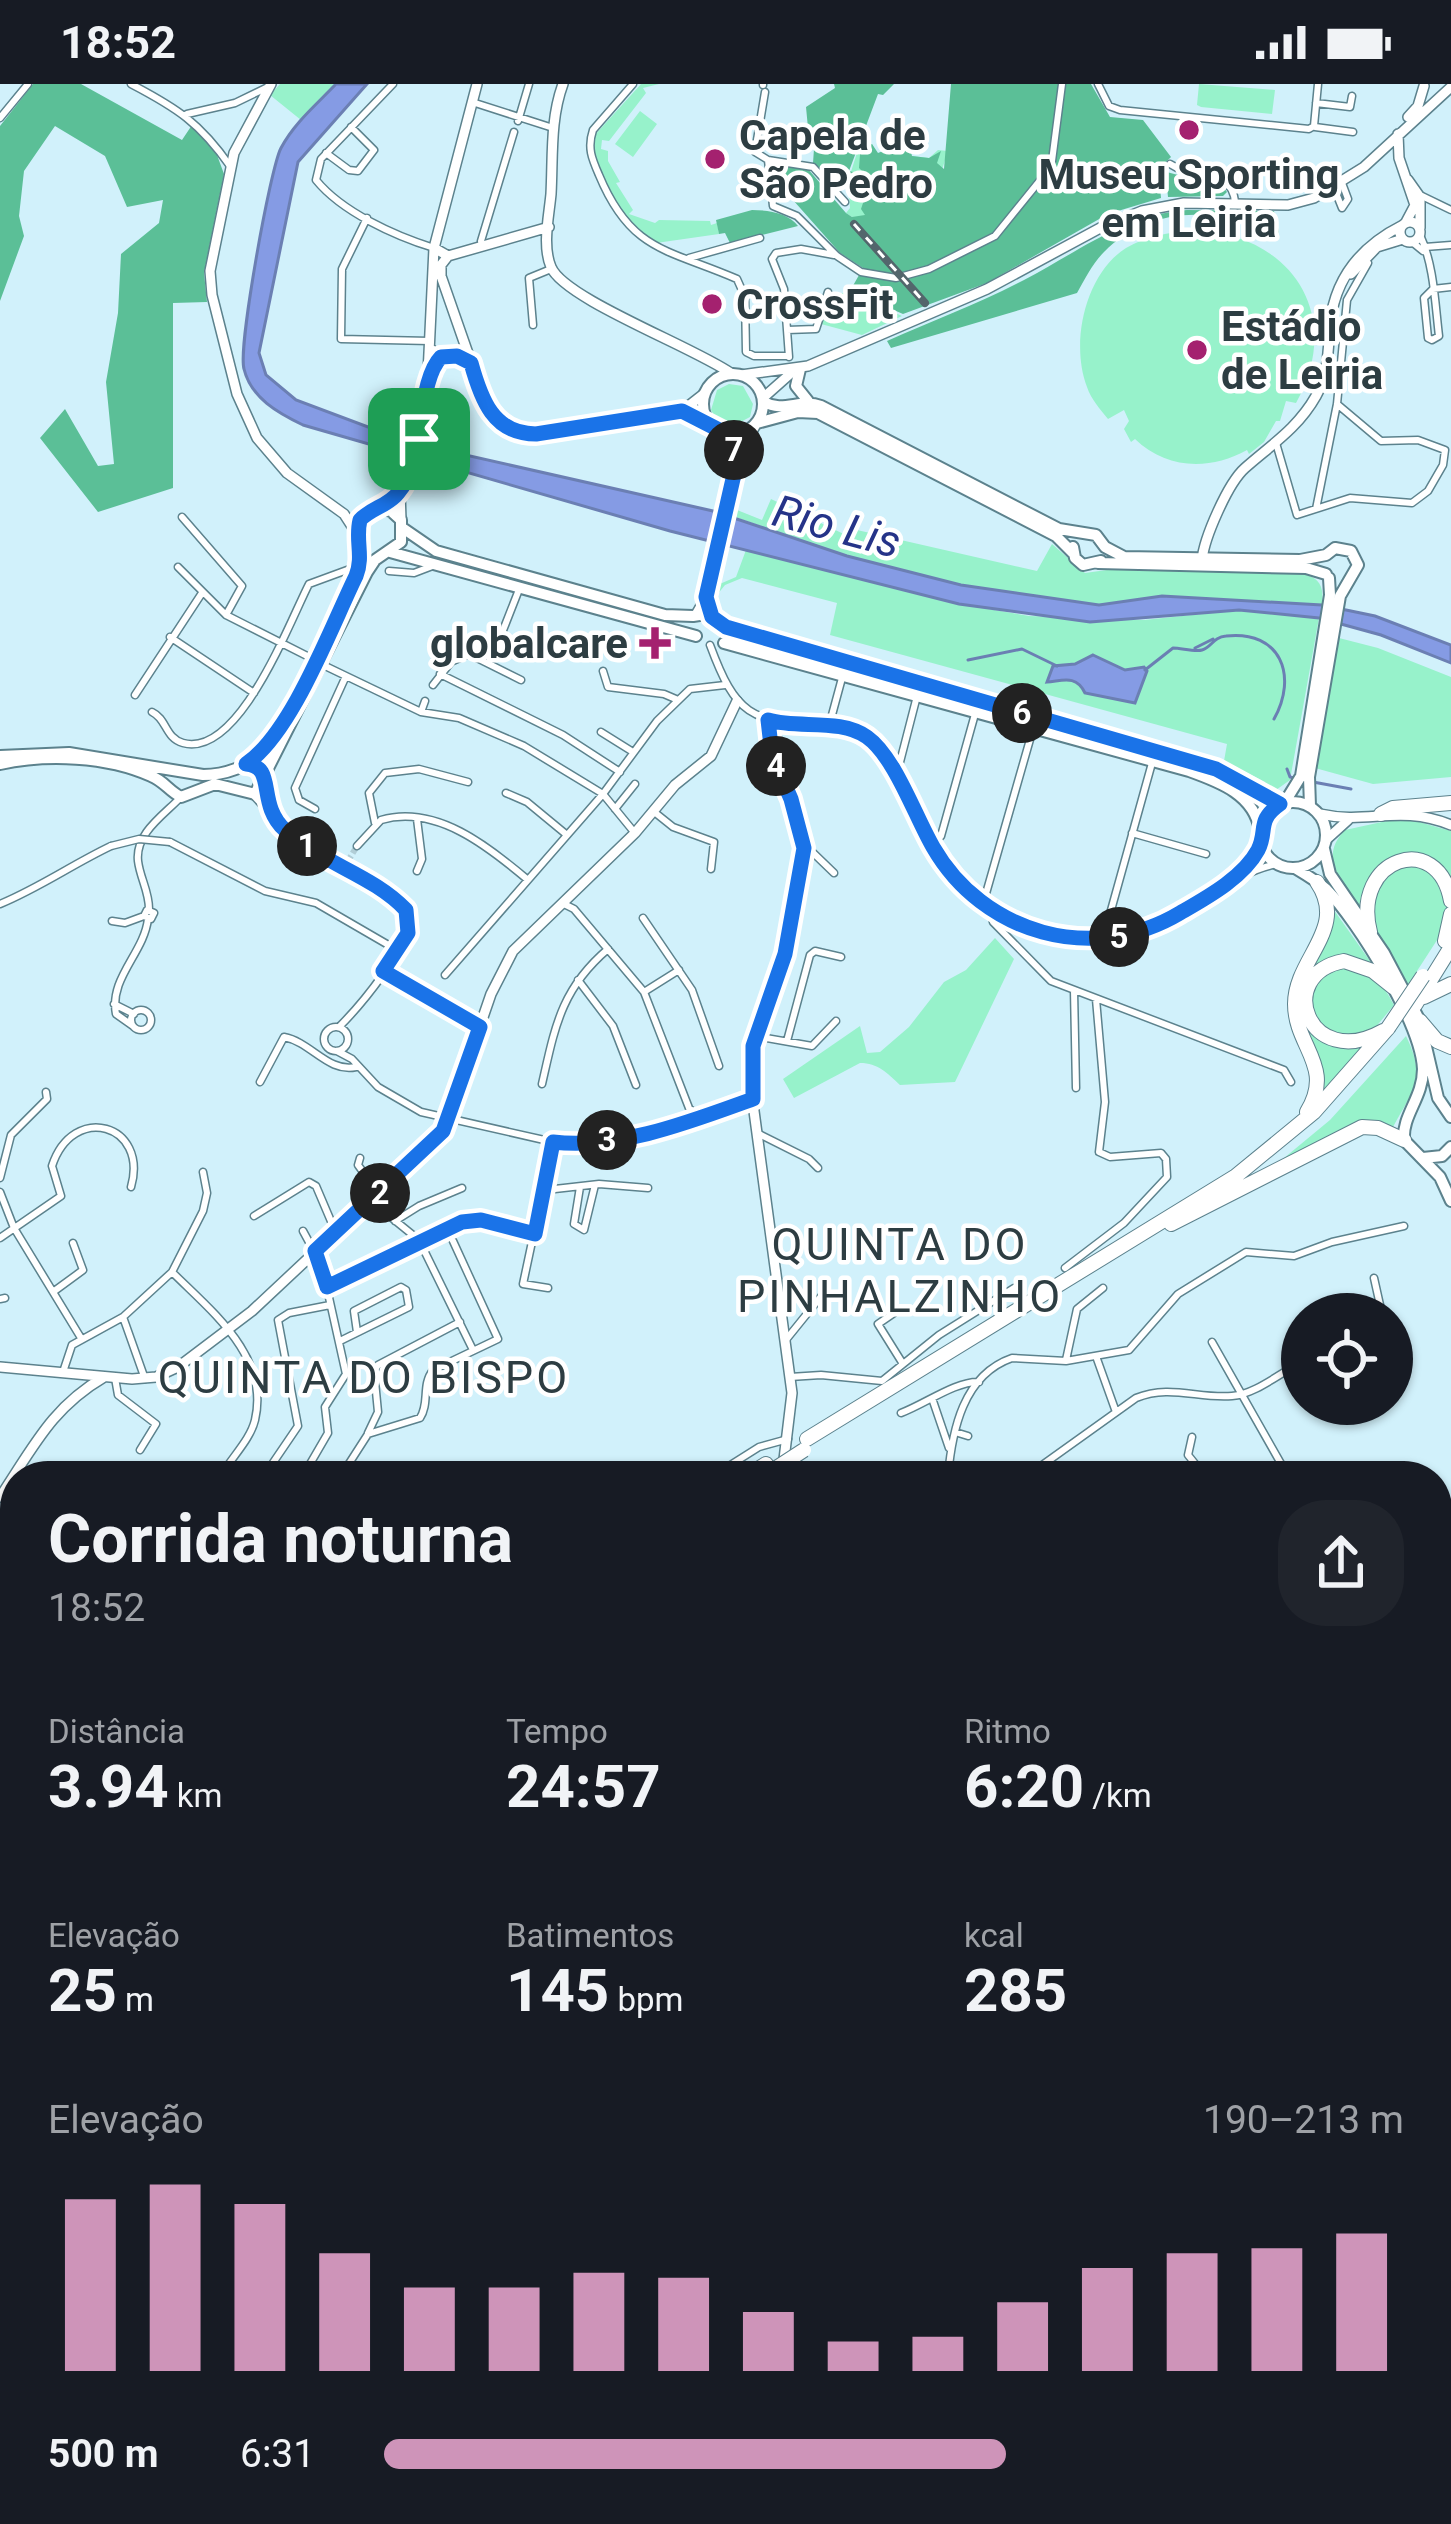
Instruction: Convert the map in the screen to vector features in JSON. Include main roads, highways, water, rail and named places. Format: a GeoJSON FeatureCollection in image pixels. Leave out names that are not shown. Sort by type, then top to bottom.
{"type":"FeatureCollection","features":[{"type":"Feature","properties":{"kind":"highway"},"geometry":{"type":"LineString","coordinates":[[1381,814],[1393,808],[1451,803]]}},
{"type":"Feature","properties":{"kind":"highway"},"geometry":{"type":"LineString","coordinates":[[1370,932],[1366,915],[1370,888],[1380,871],[1397,861],[1418,861],[1435,869],[1451,901]]}},
{"type":"Feature","properties":{"kind":"highway"},"geometry":{"type":"LineString","coordinates":[[1198,1198],[1282,1137],[1314,1100],[1316,1064],[1294,1003],[1300,978],[1327,927],[1327,901],[1317,882]]}},
{"type":"Feature","properties":{"kind":"highway"},"geometry":{"type":"LineString","coordinates":[[779,1461],[1236,1176],[1299,1127],[1388,1035],[1449,940],[1451,914]]}},
{"type":"Feature","properties":{"kind":"highway"},"geometry":{"type":"LineString","coordinates":[[1388,1035],[1334,1040],[1312,1024],[1305,1002],[1316,976],[1336,962],[1360,964],[1393,987]]}},
{"type":"Feature","properties":{"kind":"highway"},"geometry":{"type":"LineString","coordinates":[[1414,1005],[1424,983]]}},
{"type":"Feature","properties":{"kind":"highway"},"geometry":{"type":"LineString","coordinates":[[805,1445],[1177,1220],[1298,1135],[1414,1005],[1451,984]]}},
{"type":"Feature","properties":{"kind":"highway"},"geometry":{"type":"LineString","coordinates":[[1420,1022],[1437,1041],[1451,1047]]}},
{"type":"Feature","properties":{"kind":"highway"},"geometry":{"type":"LineString","coordinates":[[1177,1220],[1362,1127],[1378,1128],[1404,1140]]}},
{"type":"Feature","properties":{"kind":"main road"},"geometry":{"type":"LineString","coordinates":[[0,760],[69,753],[219,774],[260,754],[278,730],[367,572],[401,542],[400,491],[419,439],[430,368],[434,248],[477,84]]}},
{"type":"Feature","properties":{"kind":"main road"},"geometry":{"type":"LineString","coordinates":[[562,84],[554,128],[551,268],[569,288],[755,384],[763,400],[778,408],[811,402]]}},
{"type":"Feature","properties":{"kind":"main road"},"geometry":{"type":"LineString","coordinates":[[270,85],[242,134],[215,245],[212,295],[242,409],[257,438],[307,490],[344,514],[370,552],[439,563],[1152,761],[1210,780],[1241,797],[1256,811],[1261,837],[1277,864],[1295,868],[1317,882],[1345,912],[1393,987],[1421,1056],[1422,1083],[1404,1124],[1404,1140],[1440,1177],[1451,1201]]}},
{"type":"Feature","properties":{"kind":"main road"},"geometry":{"type":"LineString","coordinates":[[696,636],[689,626],[706,597],[738,457],[769,388],[797,370],[987,289],[1114,221],[1162,206],[1296,203],[1337,184],[1377,155],[1418,106],[1423,85],[1443,98]]}},
{"type":"Feature","properties":{"kind":"main road"},"geometry":{"type":"LineString","coordinates":[[1337,184],[1451,87]]}},
{"type":"Feature","properties":{"kind":"main road"},"geometry":{"type":"LineString","coordinates":[[1393,137],[1414,205],[1404,224]]}},
{"type":"Feature","properties":{"kind":"main road"},"geometry":{"type":"LineString","coordinates":[[1377,155],[1397,157]]}},
{"type":"Feature","properties":{"kind":"main road"},"geometry":{"type":"LineString","coordinates":[[1408,180],[1426,206],[1418,241]]}},
{"type":"Feature","properties":{"kind":"main road"},"geometry":{"type":"LineString","coordinates":[[1202,560],[1234,480],[1304,415],[1322,384],[1337,292],[1354,260],[1404,224],[1412,222],[1418,241]]}},
{"type":"Feature","properties":{"kind":"main road"},"geometry":{"type":"LineString","coordinates":[[1404,224],[1418,241]]}},
{"type":"Feature","properties":{"kind":"main road"},"geometry":{"type":"LineString","coordinates":[[434,248],[448,256],[549,227]]}},
{"type":"Feature","properties":{"kind":"main road"},"geometry":{"type":"LineString","coordinates":[[1337,292],[1385,242],[1418,241]]}},
{"type":"Feature","properties":{"kind":"main road"},"geometry":{"type":"LineString","coordinates":[[1366,261],[1371,244]]}},
{"type":"Feature","properties":{"kind":"main road"},"geometry":{"type":"LineString","coordinates":[[448,256],[440,273],[471,363],[490,413],[513,431],[536,434],[682,411],[716,380],[797,370]]}},
{"type":"Feature","properties":{"kind":"main road"},"geometry":{"type":"LineString","coordinates":[[431,316],[440,308],[453,311]]}},
{"type":"Feature","properties":{"kind":"main road"},"geometry":{"type":"LineString","coordinates":[[430,344],[441,357]]}},
{"type":"Feature","properties":{"kind":"main road"},"geometry":{"type":"LineString","coordinates":[[457,356],[466,345]]}},
{"type":"Feature","properties":{"kind":"main road"},"geometry":{"type":"LineString","coordinates":[[430,368],[441,357],[457,356],[471,363]]}},
{"type":"Feature","properties":{"kind":"main road"},"geometry":{"type":"LineString","coordinates":[[682,411],[718,429],[743,433],[756,424],[798,412],[818,413],[1056,536],[1083,565],[1306,568],[1332,583],[1350,579],[1357,570],[1354,554],[1340,547],[1300,560],[1130,558],[1106,547],[1096,535],[1059,529],[811,402],[796,386],[797,370]]}},
{"type":"Feature","properties":{"kind":"main road"},"geometry":{"type":"LineString","coordinates":[[705,393],[704,411],[738,457]]}},
{"type":"Feature","properties":{"kind":"main road"},"geometry":{"type":"LineString","coordinates":[[0,760],[97,762],[143,772],[174,792],[215,784],[254,795],[361,565],[360,520],[400,491]]}},
{"type":"Feature","properties":{"kind":"main road"},"geometry":{"type":"LineString","coordinates":[[344,514],[392,511],[436,551],[665,615],[712,617],[726,627],[1203,764],[1282,803],[1348,820],[1381,814],[1418,815],[1451,825]]}},
{"type":"Feature","properties":{"kind":"main road"},"geometry":{"type":"LineString","coordinates":[[1073,553],[1082,535]]}},
{"type":"Feature","properties":{"kind":"main road"},"geometry":{"type":"LineString","coordinates":[[1098,563],[1106,547]]}},
{"type":"Feature","properties":{"kind":"main road"},"geometry":{"type":"LineString","coordinates":[[1326,554],[1332,583],[1302,789],[1315,810],[1330,874],[1370,932],[1420,1022],[1447,1113]]}},
{"type":"Feature","properties":{"kind":"main road"},"geometry":{"type":"LineString","coordinates":[[706,597],[712,617]]}},
{"type":"Feature","properties":{"kind":"main road"},"geometry":{"type":"LineString","coordinates":[[719,644],[728,638],[726,627]]}},
{"type":"Feature","properties":{"kind":"main road"},"geometry":{"type":"LineString","coordinates":[[0,1367],[145,1378],[189,1361],[230,1330],[434,1142],[448,1120],[508,959],[635,833],[675,785],[713,752],[737,701]]}},
{"type":"Feature","properties":{"kind":"main road"},"geometry":{"type":"LineString","coordinates":[[768,720],[772,755],[804,844],[785,954],[755,1036],[750,1069],[790,1377],[792,1403],[784,1461]]}},
{"type":"Feature","properties":{"kind":"main road"},"geometry":{"type":"LineString","coordinates":[[246,764],[259,766],[265,777]]}},
{"type":"Feature","properties":{"kind":"main road"},"geometry":{"type":"LineString","coordinates":[[174,792],[172,776],[179,772]]}},
{"type":"Feature","properties":{"kind":"main road"},"geometry":{"type":"LineString","coordinates":[[1261,837],[1268,813],[1302,789]]}},
{"type":"Feature","properties":{"kind":"main road"},"geometry":{"type":"LineString","coordinates":[[1295,868],[1310,864],[1348,820]]}},
{"type":"Feature","properties":{"kind":"main road"},"geometry":{"type":"LineString","coordinates":[[1413,1112],[1427,1106],[1447,1113]]}},
{"type":"Feature","properties":{"kind":"main road"},"geometry":{"type":"LineString","coordinates":[[1423,1158],[1442,1156],[1451,1148]]}},
{"type":"Feature","properties":{"kind":"main road"},"geometry":{"type":"LineString","coordinates":[[76,1394],[80,1375]]}},
{"type":"Feature","properties":{"kind":"main road"},"geometry":{"type":"LineString","coordinates":[[22,1461],[47,1424],[76,1394],[110,1378]]}},
{"type":"Feature","properties":{"kind":"water","name":"Rio Lis"},"geometry":{"type":"Polygon","coordinates":[[[336,84],[367,84],[298,162],[259,353],[266,375],[296,400],[408,442],[713,511],[847,556],[961,585],[1099,605],[1162,596],[1322,605],[1375,616],[1451,645],[1451,663],[1381,635],[1319,618],[1239,610],[1090,622],[959,604],[670,531],[303,425],[267,403],[253,388],[243,354],[263,222],[281,148],[336,84]]]}},
{"type":"Feature","properties":{"kind":"water"},"geometry":{"type":"Polygon","coordinates":[[[1093,655],[1125,670],[1144,667],[1147,671],[1135,703],[1085,693],[1073,681],[1047,682],[1053,666],[1075,664],[1093,655]]]}},
{"type":"Feature","properties":{"kind":"waterway"},"geometry":{"type":"LineString","coordinates":[[1145,670],[1173,648],[1202,650],[1226,636],[1260,640],[1272,648],[1284,672],[1274,719]]}},
{"type":"Feature","properties":{"kind":"waterway"},"geometry":{"type":"LineString","coordinates":[[1195,648],[1213,639]]}},
{"type":"Feature","properties":{"kind":"waterway"},"geometry":{"type":"LineString","coordinates":[[968,660],[1022,649],[1057,666]]}},
{"type":"Feature","properties":{"kind":"waterway"},"geometry":{"type":"LineString","coordinates":[[1287,769],[1290,777],[1298,779]]}},
{"type":"Feature","properties":{"kind":"waterway"},"geometry":{"type":"LineString","coordinates":[[1313,782],[1351,789]]}},
{"type":"Feature","properties":{"kind":"tunnel"},"geometry":{"type":"LineString","coordinates":[[348,861],[357,846]]}},
{"type":"Feature","properties":{"kind":"railway"},"geometry":{"type":"LineString","coordinates":[[854,224],[925,303]]}},
{"type":"Feature","properties":{"kind":"place","name":"Museu Sporting em Leiria"},"geometry":{"type":"Point","coordinates":[1189,130]}},
{"type":"Feature","properties":{"kind":"place","name":"Capela de São Pedro"},"geometry":{"type":"Point","coordinates":[715,159]}},
{"type":"Feature","properties":{"kind":"place","name":"CrossFit"},"geometry":{"type":"Point","coordinates":[712,304]}},
{"type":"Feature","properties":{"kind":"place","name":"Estádio de Leiria"},"geometry":{"type":"Point","coordinates":[1197,350]}},
{"type":"Feature","properties":{"kind":"place","name":"globalcare"},"geometry":{"type":"Point","coordinates":[655,643]}},
{"type":"Feature","properties":{"kind":"district","name":"QUINTA DO PINHALZINHO"},"geometry":{"type":"Point","coordinates":[900,1270]}},
{"type":"Feature","properties":{"kind":"district","name":"QUINTA DO BISPO"},"geometry":{"type":"Point","coordinates":[364,1377]}}]}
